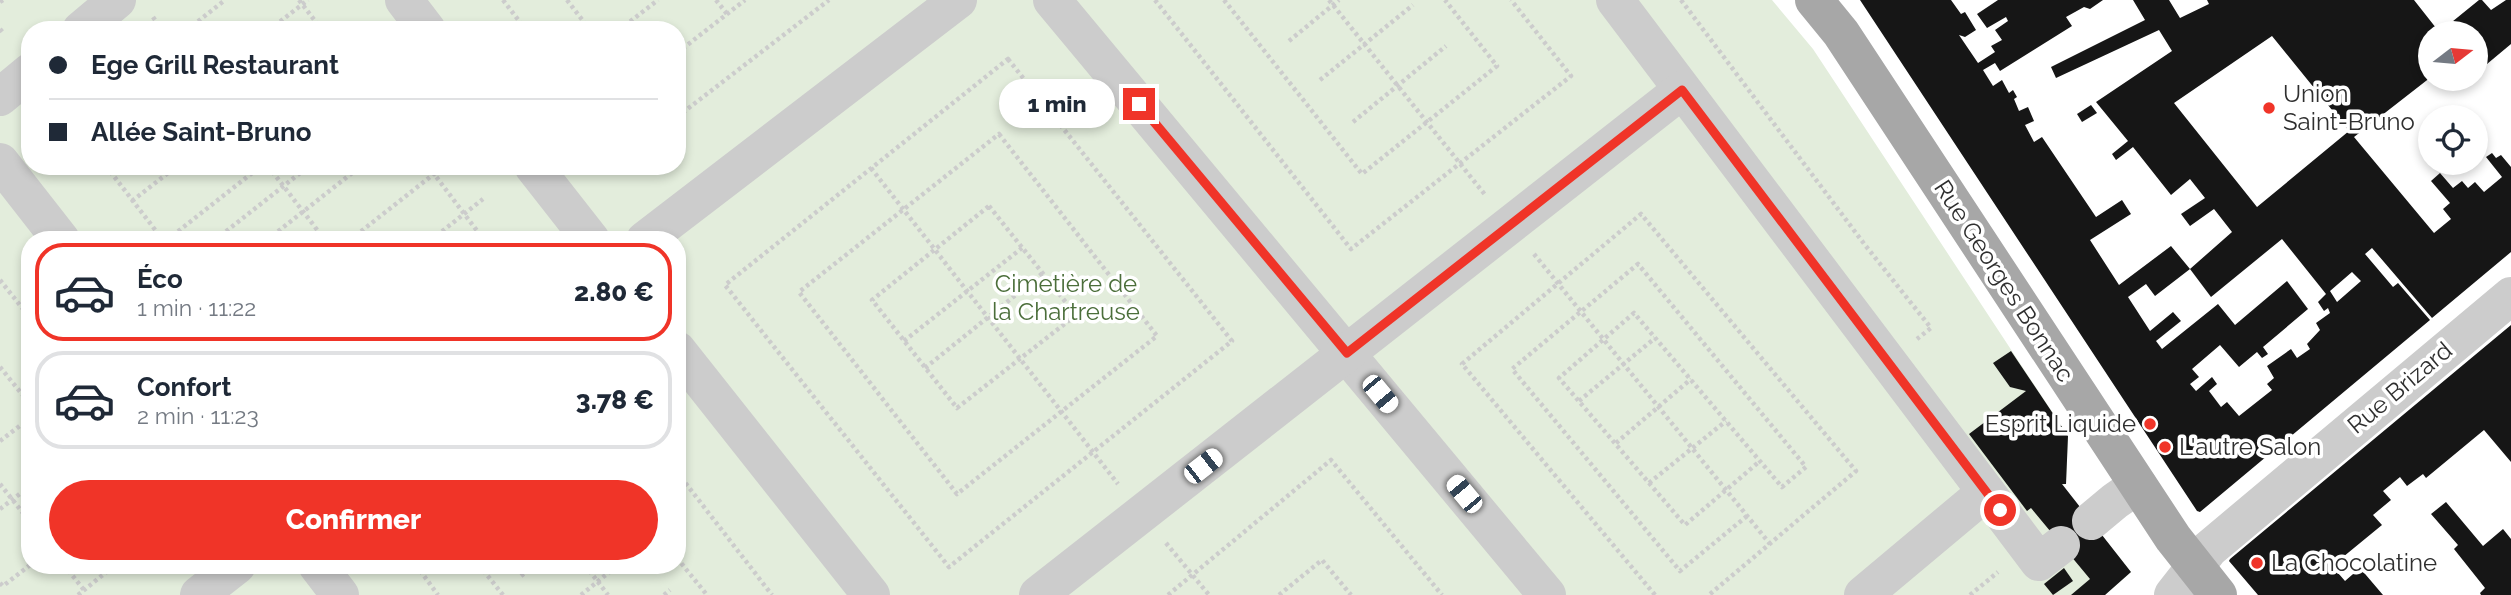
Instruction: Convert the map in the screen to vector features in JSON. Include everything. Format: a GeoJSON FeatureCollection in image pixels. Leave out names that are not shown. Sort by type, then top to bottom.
{"type":"FeatureCollection","features":[{"type":"Feature","properties":{"kind":"main road","name":"Rue Georges Bonnac"},"geometry":{"type":"LineString","coordinates":[[1814,0],[1841,33],[2173,538],[2195,585]]}},
{"type":"Feature","properties":{"kind":"street"},"geometry":{"type":"LineString","coordinates":[[92,21],[117,0]]}},
{"type":"Feature","properties":{"kind":"street"},"geometry":{"type":"LineString","coordinates":[[404,0],[420,21]]}},
{"type":"Feature","properties":{"kind":"street"},"geometry":{"type":"LineString","coordinates":[[657,231],[958,0]]}},
{"type":"Feature","properties":{"kind":"street"},"geometry":{"type":"LineString","coordinates":[[1052,0],[1547,595]]}},
{"type":"Feature","properties":{"kind":"street"},"geometry":{"type":"LineString","coordinates":[[1615,0],[1986,492],[2050,554]]}},
{"type":"Feature","properties":{"kind":"street"},"geometry":{"type":"LineString","coordinates":[[0,97],[21,80]]}},
{"type":"Feature","properties":{"kind":"street"},"geometry":{"type":"LineString","coordinates":[[1038,595],[1682,90]]}},
{"type":"Feature","properties":{"kind":"street"},"geometry":{"type":"LineString","coordinates":[[0,162],[54,231]]}},
{"type":"Feature","properties":{"kind":"street"},"geometry":{"type":"LineString","coordinates":[[540,175],[584,231]]}},
{"type":"Feature","properties":{"kind":"street","name":"Rue Brizard"},"geometry":{"type":"LineString","coordinates":[[2195,585],[2209,549],[2511,296]]}},
{"type":"Feature","properties":{"kind":"street"},"geometry":{"type":"LineString","coordinates":[[686,361],[871,595]]}},
{"type":"Feature","properties":{"kind":"street"},"geometry":{"type":"LineString","coordinates":[[2091,521],[2138,485]]}},
{"type":"Feature","properties":{"kind":"street"},"geometry":{"type":"LineString","coordinates":[[1863,595],[1986,492]]}},
{"type":"Feature","properties":{"kind":"street"},"geometry":{"type":"LineString","coordinates":[[199,595],[226,574]]}},
{"type":"Feature","properties":{"kind":"street"},"geometry":{"type":"LineString","coordinates":[[324,574],[340,595]]}},
{"type":"Feature","properties":{"kind":"path"},"geometry":{"type":"LineString","coordinates":[[198,21],[225,0]]}},
{"type":"Feature","properties":{"kind":"path"},"geometry":{"type":"LineString","coordinates":[[279,21],[301,2],[308,0]]}},
{"type":"Feature","properties":{"kind":"path"},"geometry":{"type":"LineString","coordinates":[[503,0],[519,21]]}},
{"type":"Feature","properties":{"kind":"path"},"geometry":{"type":"LineString","coordinates":[[631,21],[658,0]]}},
{"type":"Feature","properties":{"kind":"path"},"geometry":{"type":"LineString","coordinates":[[716,0],[727,14]]}},
{"type":"Feature","properties":{"kind":"path"},"geometry":{"type":"LineString","coordinates":[[686,46],[745,0]]}},
{"type":"Feature","properties":{"kind":"path"},"geometry":{"type":"LineString","coordinates":[[686,110],[829,0]]}},
{"type":"Feature","properties":{"kind":"path"},"geometry":{"type":"LineString","coordinates":[[1156,0],[1351,249],[1571,76],[1511,0]]}},
{"type":"Feature","properties":{"kind":"path"},"geometry":{"type":"LineString","coordinates":[[1224,0],[1362,174],[1497,66],[1445,0]]}},
{"type":"Feature","properties":{"kind":"path"},"geometry":{"type":"LineString","coordinates":[[1289,41],[1331,2],[1339,0]]}},
{"type":"Feature","properties":{"kind":"path"},"geometry":{"type":"LineString","coordinates":[[1681,0],[1865,245],[1931,328],[1888,362]]}},
{"type":"Feature","properties":{"kind":"path"},"geometry":{"type":"LineString","coordinates":[[570,1],[584,21]]}},
{"type":"Feature","properties":{"kind":"path"},"geometry":{"type":"LineString","coordinates":[[301,2],[315,21]]}},
{"type":"Feature","properties":{"kind":"path"},"geometry":{"type":"LineString","coordinates":[[1331,2],[1770,544]]}},
{"type":"Feature","properties":{"kind":"path"},"geometry":{"type":"LineString","coordinates":[[1321,80],[1413,5]]}},
{"type":"Feature","properties":{"kind":"path"},"geometry":{"type":"LineString","coordinates":[[1353,122],[1446,46]]}},
{"type":"Feature","properties":{"kind":"path"},"geometry":{"type":"LineString","coordinates":[[1008,59],[1232,341],[1094,452],[950,567],[725,285],[1008,59]]}},
{"type":"Feature","properties":{"kind":"path"},"geometry":{"type":"LineString","coordinates":[[999,134],[1157,336],[1062,412],[957,494],[799,292],[999,134]]}},
{"type":"Feature","properties":{"kind":"path"},"geometry":{"type":"LineString","coordinates":[[871,168],[1142,514],[1209,595]]}},
{"type":"Feature","properties":{"kind":"path"},"geometry":{"type":"LineString","coordinates":[[113,175],[157,231]]}},
{"type":"Feature","properties":{"kind":"path"},"geometry":{"type":"LineString","coordinates":[[132,201],[165,175]]}},
{"type":"Feature","properties":{"kind":"path"},"geometry":{"type":"LineString","coordinates":[[177,231],[249,175]]}},
{"type":"Feature","properties":{"kind":"path"},"geometry":{"type":"LineString","coordinates":[[275,175],[318,231]]}},
{"type":"Feature","properties":{"kind":"path"},"geometry":{"type":"LineString","coordinates":[[226,231],[298,175]]}},
{"type":"Feature","properties":{"kind":"path"},"geometry":{"type":"LineString","coordinates":[[279,231],[350,175]]}},
{"type":"Feature","properties":{"kind":"path"},"geometry":{"type":"LineString","coordinates":[[361,231],[433,175]]}},
{"type":"Feature","properties":{"kind":"path"},"geometry":{"type":"LineString","coordinates":[[435,175],[477,231]]}},
{"type":"Feature","properties":{"kind":"path"},"geometry":{"type":"LineString","coordinates":[[442,231],[484,199]]}},
{"type":"Feature","properties":{"kind":"path"},"geometry":{"type":"LineString","coordinates":[[989,206],[1076,315],[957,408],[872,300],[935,250],[989,206]]}},
{"type":"Feature","properties":{"kind":"path"},"geometry":{"type":"LineString","coordinates":[[1655,595],[1462,364],[1641,214],[1856,471],[1709,595]]}},
{"type":"Feature","properties":{"kind":"path"},"geometry":{"type":"LineString","coordinates":[[904,341],[1022,248]]}},
{"type":"Feature","properties":{"kind":"path"},"geometry":{"type":"LineString","coordinates":[[1747,516],[1680,571],[1512,369],[1638,264],[1806,467],[1782,487],[1691,379],[1634,313],[1559,378],[1685,525],[1760,461]]}},
{"type":"Feature","properties":{"kind":"path"},"geometry":{"type":"LineString","coordinates":[[925,368],[1043,273]]}},
{"type":"Feature","properties":{"kind":"path"},"geometry":{"type":"LineString","coordinates":[[0,280],[21,307]]}},
{"type":"Feature","properties":{"kind":"path"},"geometry":{"type":"LineString","coordinates":[[1579,401],[1655,338]]}},
{"type":"Feature","properties":{"kind":"path"},"geometry":{"type":"LineString","coordinates":[[1,371],[21,394]]}},
{"type":"Feature","properties":{"kind":"path"},"geometry":{"type":"LineString","coordinates":[[1616,443],[1691,379]]}},
{"type":"Feature","properties":{"kind":"path"},"geometry":{"type":"LineString","coordinates":[[1649,483],[1726,421]]}},
{"type":"Feature","properties":{"kind":"path"},"geometry":{"type":"LineString","coordinates":[[0,441],[21,425]]}},
{"type":"Feature","properties":{"kind":"path"},"geometry":{"type":"LineString","coordinates":[[1168,595],[1331,460],[1442,595]]}},
{"type":"Feature","properties":{"kind":"path"},"geometry":{"type":"LineString","coordinates":[[0,484],[21,510]]}},
{"type":"Feature","properties":{"kind":"path"},"geometry":{"type":"LineString","coordinates":[[686,484],[772,595]]}},
{"type":"Feature","properties":{"kind":"path"},"geometry":{"type":"LineString","coordinates":[[0,509],[21,492]]}},
{"type":"Feature","properties":{"kind":"path"},"geometry":{"type":"LineString","coordinates":[[1279,595],[1322,560],[1351,595]]}},
{"type":"Feature","properties":{"kind":"path"},"geometry":{"type":"LineString","coordinates":[[686,569],[707,595]]}},
{"type":"Feature","properties":{"kind":"path"},"geometry":{"type":"LineString","coordinates":[[0,583],[3,586],[21,572]]}},
{"type":"Feature","properties":{"kind":"path"},"geometry":{"type":"LineString","coordinates":[[71,574],[84,590]]}},
{"type":"Feature","properties":{"kind":"path"},"geometry":{"type":"LineString","coordinates":[[78,595],[104,574]]}},
{"type":"Feature","properties":{"kind":"path"},"geometry":{"type":"LineString","coordinates":[[422,574],[438,595]]}},
{"type":"Feature","properties":{"kind":"path"},"geometry":{"type":"LineString","coordinates":[[486,574],[503,595]]}},
{"type":"Feature","properties":{"kind":"path"},"geometry":{"type":"LineString","coordinates":[[591,574],[608,595]]}},
{"type":"Feature","properties":{"kind":"path"},"geometry":{"type":"LineString","coordinates":[[581,595],[607,574]]}},
{"type":"Feature","properties":{"kind":"path"},"geometry":{"type":"LineString","coordinates":[[664,595],[670,590]]}},
{"type":"Feature","properties":{"kind":"green space","name":"Cimetière de la Chartreuse"},"geometry":{"type":"Polygon","coordinates":[[[0,0],[1772,0],[1813,49],[2068,436],[2066,484],[2062,485],[2131,572],[2105,595],[0,595],[0,0]]]}},
{"type":"Feature","properties":{"kind":"building"},"geometry":{"type":"Polygon","coordinates":[[[1860,0],[1951,0],[1961,14],[1965,12],[1976,30],[1965,37],[1959,35],[1978,63],[1995,52],[1991,46],[2002,40],[1995,30],[2008,21],[2006,17],[1987,28],[1977,14],[1998,0],[2103,0],[2090,9],[2084,7],[2066,17],[2072,26],[2000,71],[1995,63],[1983,70],[1993,86],[2002,80],[2009,93],[2013,90],[2019,111],[2028,107],[2034,121],[2025,125],[2034,142],[2042,137],[2096,217],[2122,200],[2131,214],[2090,240],[2119,285],[2171,246],[2190,269],[2232,232],[2214,209],[2190,226],[2181,214],[2205,198],[2190,179],[2171,195],[2133,147],[2116,160],[2112,154],[2128,141],[2096,102],[2172,51],[2159,30],[2056,78],[2051,67],[2145,20],[2133,0],[2169,0],[2180,18],[2209,4],[2207,0],[2414,0],[2431,21],[2418,21],[2418,87],[2354,137],[2434,233],[2451,219],[2443,209],[2450,203],[2431,181],[2442,175],[2453,188],[2462,181],[2468,188],[2475,182],[2484,192],[2502,177],[2488,160],[2488,156],[2492,153],[2496,158],[2501,155],[2511,167],[2511,252],[2432,318],[2372,248],[2365,254],[2393,287],[2398,283],[2430,320],[2200,512],[1860,0]],[[2272,36],[2174,103],[2257,207],[2349,131],[2272,36]],[[2282,239],[2211,297],[2190,269],[2155,296],[2146,284],[2128,297],[2150,331],[2173,312],[2181,321],[2156,341],[2162,349],[2218,304],[2235,325],[2287,281],[2308,309],[2263,347],[2268,354],[2262,358],[2257,352],[2239,367],[2220,345],[2192,369],[2199,377],[2190,384],[2196,391],[2212,377],[2217,384],[2209,391],[2221,407],[2227,402],[2239,416],[2272,390],[2267,384],[2274,378],[2267,366],[2291,349],[2297,358],[2310,349],[2307,344],[2320,330],[2316,323],[2330,313],[2328,308],[2324,311],[2318,302],[2326,294],[2282,239]],[[2352,272],[2330,291],[2337,302],[2361,281],[2352,272]]]}},
{"type":"Feature","properties":{"kind":"building"},"geometry":{"type":"Polygon","coordinates":[[[2479,0],[2491,10],[2506,0],[2511,0],[2511,44],[2488,63],[2488,21],[2453,21],[2479,0]]]}},
{"type":"Feature","properties":{"kind":"building"},"geometry":{"type":"Polygon","coordinates":[[[2091,105],[2097,113],[2082,122],[2077,114],[2091,105]]]}},
{"type":"Feature","properties":{"kind":"building"},"geometry":{"type":"Polygon","coordinates":[[[2511,325],[2511,462],[2484,430],[2426,478],[2423,474],[2407,486],[2400,477],[2383,491],[2391,500],[2373,515],[2382,525],[2332,566],[2345,581],[2360,568],[2383,595],[2258,595],[2230,559],[2511,325]]]}},
{"type":"Feature","properties":{"kind":"building"},"geometry":{"type":"Polygon","coordinates":[[[2011,351],[2068,436],[2066,484],[2062,484],[2131,572],[2105,595],[2071,595],[2090,579],[2031,508],[2027,511],[1969,434],[2026,391],[2010,387],[1993,363],[2011,351]]]}},
{"type":"Feature","properties":{"kind":"building"},"geometry":{"type":"Polygon","coordinates":[[[2446,502],[2483,546],[2503,529],[2511,539],[2511,595],[2481,595],[2485,588],[2454,549],[2458,545],[2431,514],[2446,502]]]}},
{"type":"Feature","properties":{"kind":"building"},"geometry":{"type":"Polygon","coordinates":[[[2064,568],[2073,581],[2053,595],[2044,584],[2064,568]]]}},
{"type":"Feature","properties":{"kind":"place","name":"Union Saint-Bruno"},"geometry":{"type":"Point","coordinates":[2269,108]}},
{"type":"Feature","properties":{"kind":"place","name":"Esprit Liquide"},"geometry":{"type":"Point","coordinates":[2150,424]}},
{"type":"Feature","properties":{"kind":"place","name":"L'autre Salon"},"geometry":{"type":"Point","coordinates":[2165,447]}},
{"type":"Feature","properties":{"kind":"place","name":"La Chocolatine"},"geometry":{"type":"Point","coordinates":[2257,563]}},
{"type":"Feature","properties":{"kind":"route"},"geometry":{"type":"LineString","coordinates":[[1139,104],[1347,353],[1682,90],[2000,510]]}}]}
